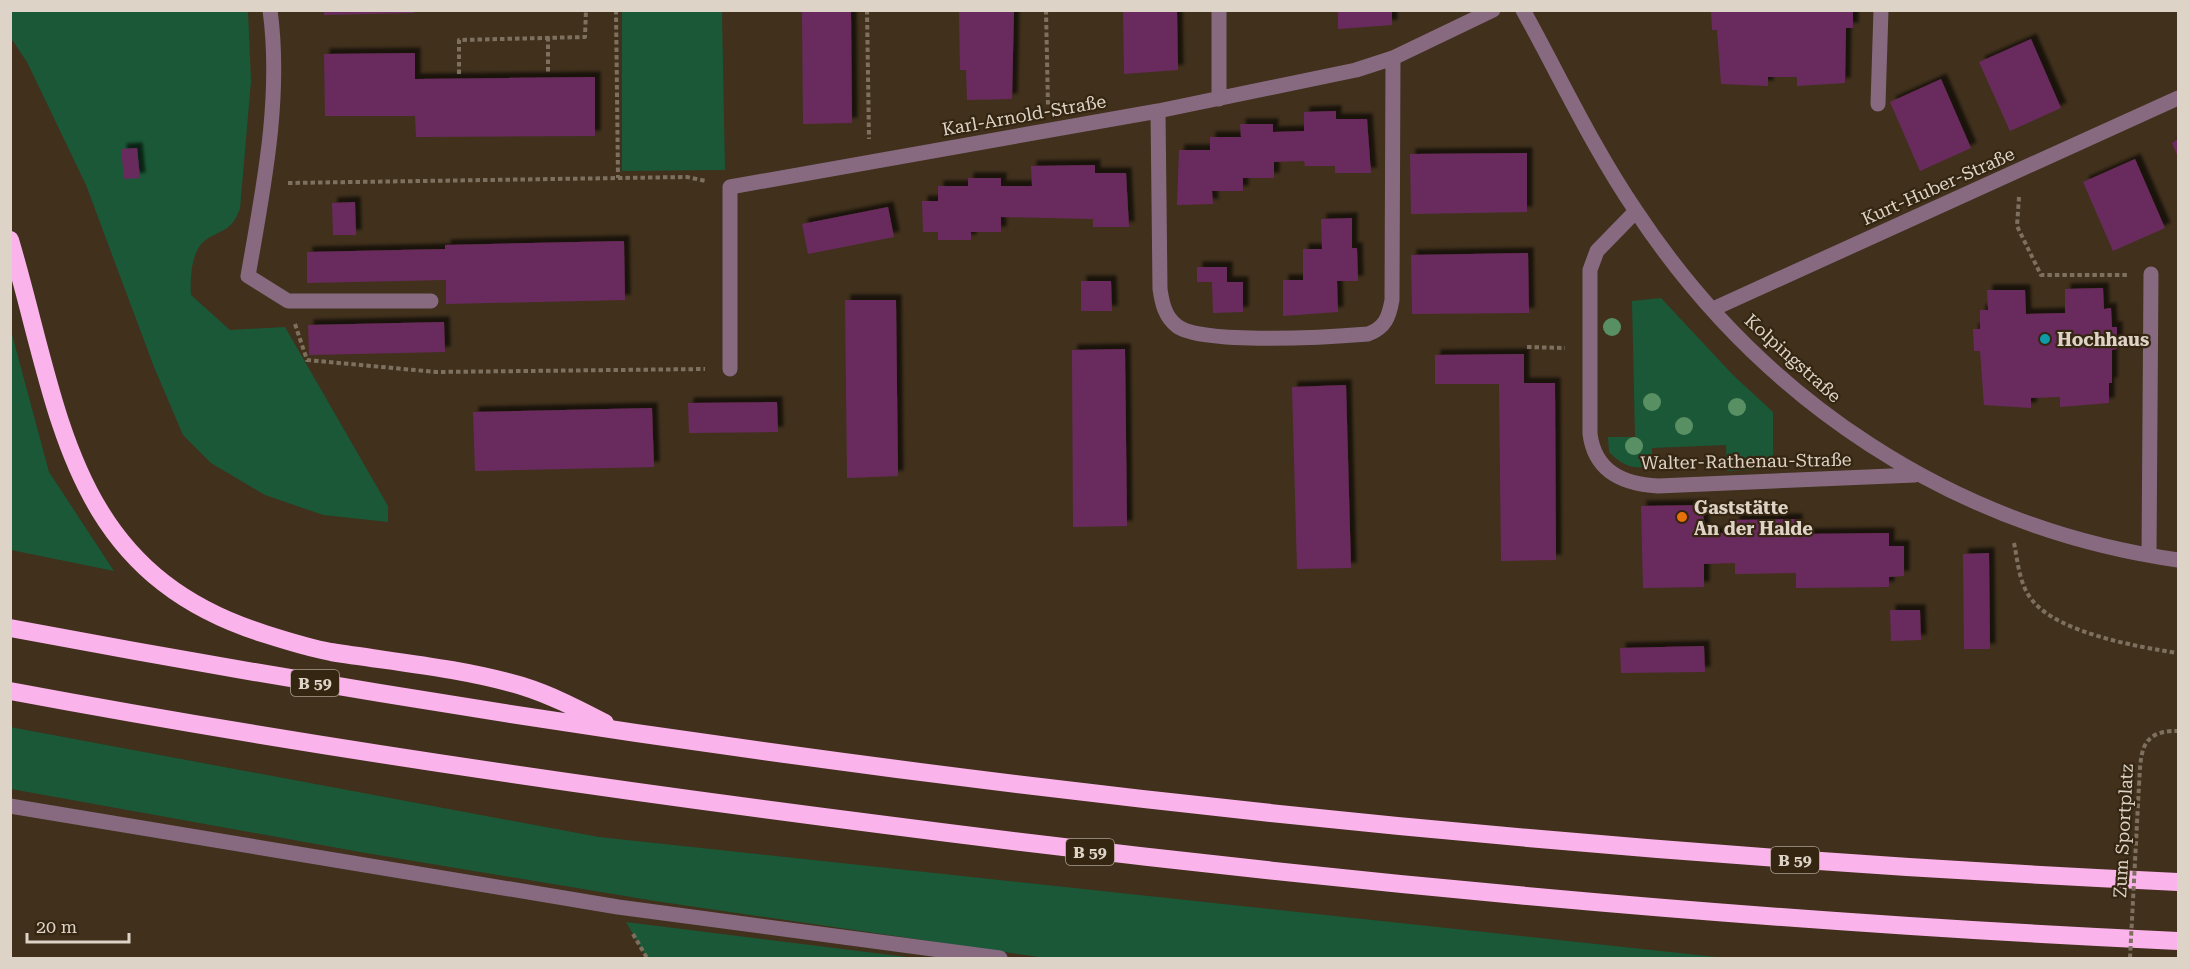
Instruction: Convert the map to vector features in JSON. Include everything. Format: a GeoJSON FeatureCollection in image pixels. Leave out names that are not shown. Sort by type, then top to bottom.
{"type":"FeatureCollection","features":[{"type":"Feature","properties":{"kind":"highway"},"geometry":{"type":"LineString","coordinates":[[10,240],[56,408],[77,468],[90,495],[123,544],[164,584],[189,602],[247,628],[324,651],[507,682],[551,697],[620,730]]}},
{"type":"Feature","properties":{"kind":"highway","name":"B 59"},"geometry":{"type":"LineString","coordinates":[[10,628],[307,682],[758,752],[1043,789],[1400,827],[1821,862],[2178,882]]}},
{"type":"Feature","properties":{"kind":"highway","name":"B 59"},"geometry":{"type":"LineString","coordinates":[[10,691],[443,765],[1103,853],[1607,903],[2031,934],[2178,941]]}},
{"type":"Feature","properties":{"kind":"street"},"geometry":{"type":"LineString","coordinates":[[270,10],[273,68],[263,183],[248,276],[288,301],[431,301]]}},
{"type":"Feature","properties":{"kind":"street"},"geometry":{"type":"LineString","coordinates":[[1218,10],[1218,99]]}},
{"type":"Feature","properties":{"kind":"street","name":"Karl-Arnold-Straße"},"geometry":{"type":"LineString","coordinates":[[730,187],[1158,111],[1356,70],[1393,58],[1493,10]]}},
{"type":"Feature","properties":{"kind":"street","name":"Kolpingstraße"},"geometry":{"type":"LineString","coordinates":[[1523,10],[1636,211],[1713,309],[1806,399],[1871,448],[1918,475],[2008,516],[2092,542],[2178,560]]}},
{"type":"Feature","properties":{"kind":"street"},"geometry":{"type":"LineString","coordinates":[[1878,104],[1881,10]]}},
{"type":"Feature","properties":{"kind":"street"},"geometry":{"type":"LineString","coordinates":[[1158,111],[1160,289],[1171,320],[1187,331],[1212,337],[1368,334],[1385,323],[1392,300],[1393,58]]}},
{"type":"Feature","properties":{"kind":"street","name":"Kurt-Huber-Straße"},"geometry":{"type":"LineString","coordinates":[[1713,309],[2178,98]]}},
{"type":"Feature","properties":{"kind":"street"},"geometry":{"type":"LineString","coordinates":[[730,187],[730,369]]}},
{"type":"Feature","properties":{"kind":"street","name":"Walter-Rathenau-Straße"},"geometry":{"type":"LineString","coordinates":[[1636,211],[1592,259],[1589,348],[1591,442],[1603,467],[1622,480],[1658,486],[1918,475]]}},
{"type":"Feature","properties":{"kind":"street"},"geometry":{"type":"LineString","coordinates":[[2149,555],[2151,274]]}},
{"type":"Feature","properties":{"kind":"street"},"geometry":{"type":"LineString","coordinates":[[10,806],[618,907],[1000,958]]}},
{"type":"Feature","properties":{"kind":"path"},"geometry":{"type":"LineString","coordinates":[[459,74],[459,40],[585,37],[586,10]]}},
{"type":"Feature","properties":{"kind":"path"},"geometry":{"type":"LineString","coordinates":[[616,10],[618,178]]}},
{"type":"Feature","properties":{"kind":"path"},"geometry":{"type":"LineString","coordinates":[[867,10],[869,162]]}},
{"type":"Feature","properties":{"kind":"path"},"geometry":{"type":"LineString","coordinates":[[1046,10],[1049,130]]}},
{"type":"Feature","properties":{"kind":"path"},"geometry":{"type":"LineString","coordinates":[[548,37],[548,72]]}},
{"type":"Feature","properties":{"kind":"path"},"geometry":{"type":"LineString","coordinates":[[2022,170],[2017,226],[2041,275],[2151,274]]}},
{"type":"Feature","properties":{"kind":"path"},"geometry":{"type":"LineString","coordinates":[[263,183],[687,177],[730,187]]}},
{"type":"Feature","properties":{"kind":"path"},"geometry":{"type":"LineString","coordinates":[[288,301],[307,360],[436,372],[730,369]]}},
{"type":"Feature","properties":{"kind":"path"},"geometry":{"type":"LineString","coordinates":[[1527,347],[1589,348]]}},
{"type":"Feature","properties":{"kind":"path"},"geometry":{"type":"LineString","coordinates":[[2008,516],[2022,583],[2039,607],[2092,634],[2123,643],[2178,653]]}},
{"type":"Feature","properties":{"kind":"path","name":"Zum Sportplatz"},"geometry":{"type":"LineString","coordinates":[[2130,958],[2141,753],[2146,742],[2155,734],[2178,731]]}},
{"type":"Feature","properties":{"kind":"green space"},"geometry":{"type":"Polygon","coordinates":[[[10,11],[248,11],[251,81],[240,209],[230,225],[207,239],[198,250],[191,272],[191,295],[230,330],[285,327],[388,506],[388,522],[323,515],[265,495],[211,463],[183,435],[154,367],[86,185],[27,62],[11,38],[10,11]]]}},
{"type":"Feature","properties":{"kind":"green space"},"geometry":{"type":"Polygon","coordinates":[[[622,11],[722,11],[725,170],[622,171],[622,11]]]}},
{"type":"Feature","properties":{"kind":"green space"},"geometry":{"type":"Polygon","coordinates":[[[1661,298],[1733,375],[1773,412],[1773,468],[1727,471],[1726,445],[1652,448],[1652,467],[1645,468],[1628,466],[1609,452],[1608,437],[1635,437],[1632,301],[1661,298]]]}},
{"type":"Feature","properties":{"kind":"green space"},"geometry":{"type":"Polygon","coordinates":[[[10,327],[49,472],[114,571],[11,550],[10,327]]]}},
{"type":"Feature","properties":{"kind":"green space"},"geometry":{"type":"Polygon","coordinates":[[[10,727],[599,837],[1726,958],[1046,958],[655,901],[360,852],[11,789],[10,727]]]}},
{"type":"Feature","properties":{"kind":"green space"},"geometry":{"type":"Polygon","coordinates":[[[626,922],[915,958],[647,958],[626,922]]]}},
{"type":"Feature","properties":{"kind":"building"},"geometry":{"type":"Polygon","coordinates":[[[324,10],[414,10],[414,13],[324,15],[324,10]]]}},
{"type":"Feature","properties":{"kind":"building"},"geometry":{"type":"Polygon","coordinates":[[[802,10],[851,10],[852,123],[803,124],[802,10]]]}},
{"type":"Feature","properties":{"kind":"building"},"geometry":{"type":"Polygon","coordinates":[[[959,10],[1014,10],[1012,99],[967,100],[966,70],[960,70],[959,10]]]}},
{"type":"Feature","properties":{"kind":"building"},"geometry":{"type":"Polygon","coordinates":[[[1123,10],[1177,10],[1178,70],[1124,74],[1123,10]]]}},
{"type":"Feature","properties":{"kind":"building"},"geometry":{"type":"Polygon","coordinates":[[[1338,10],[1392,10],[1392,25],[1338,29],[1338,10]]]}},
{"type":"Feature","properties":{"kind":"building"},"geometry":{"type":"Polygon","coordinates":[[[1711,10],[1853,10],[1853,28],[1846,28],[1845,83],[1797,86],[1797,77],[1768,77],[1768,86],[1721,84],[1717,30],[1712,30],[1711,10]]]}},
{"type":"Feature","properties":{"kind":"building"},"geometry":{"type":"Polygon","coordinates":[[[2031,39],[2061,108],[2010,131],[1979,62],[2031,39]]]}},
{"type":"Feature","properties":{"kind":"building"},"geometry":{"type":"Polygon","coordinates":[[[415,53],[415,79],[595,77],[595,136],[416,137],[415,116],[325,116],[324,54],[415,53]]]}},
{"type":"Feature","properties":{"kind":"building"},"geometry":{"type":"Polygon","coordinates":[[[1941,79],[1971,148],[1920,171],[1890,102],[1941,79]]]}},
{"type":"Feature","properties":{"kind":"building"},"geometry":{"type":"Polygon","coordinates":[[[1336,111],[1336,119],[1367,119],[1371,173],[1335,173],[1335,166],[1305,166],[1304,161],[1274,162],[1274,178],[1243,178],[1243,191],[1212,191],[1213,204],[1177,205],[1179,150],[1210,150],[1210,137],[1241,137],[1240,124],[1273,124],[1273,132],[1304,131],[1304,112],[1336,111]]]}},
{"type":"Feature","properties":{"kind":"building"},"geometry":{"type":"Polygon","coordinates":[[[2178,139],[2178,157],[2172,143],[2178,139]]]}},
{"type":"Feature","properties":{"kind":"building"},"geometry":{"type":"Polygon","coordinates":[[[137,148],[140,178],[124,179],[121,149],[137,148]]]}},
{"type":"Feature","properties":{"kind":"building"},"geometry":{"type":"Polygon","coordinates":[[[1527,153],[1527,212],[1411,214],[1410,154],[1527,153]]]}},
{"type":"Feature","properties":{"kind":"building"},"geometry":{"type":"Polygon","coordinates":[[[2135,159],[2165,228],[2113,251],[2083,182],[2135,159]]]}},
{"type":"Feature","properties":{"kind":"building"},"geometry":{"type":"Polygon","coordinates":[[[1095,165],[1095,173],[1126,173],[1129,227],[1093,227],[1093,219],[1001,217],[1001,232],[971,232],[971,240],[938,240],[938,232],[923,232],[922,201],[938,201],[938,186],[968,186],[968,178],[1001,178],[1001,186],[1032,186],[1031,166],[1095,165]]]}},
{"type":"Feature","properties":{"kind":"building"},"geometry":{"type":"Polygon","coordinates":[[[355,202],[356,235],[333,235],[332,203],[355,202]]]}},
{"type":"Feature","properties":{"kind":"building"},"geometry":{"type":"Polygon","coordinates":[[[888,207],[894,237],[808,254],[802,224],[888,207]]]}},
{"type":"Feature","properties":{"kind":"building"},"geometry":{"type":"Polygon","coordinates":[[[1352,218],[1352,248],[1357,248],[1358,281],[1337,281],[1338,312],[1283,316],[1283,280],[1303,280],[1303,249],[1322,249],[1321,219],[1352,218]]]}},
{"type":"Feature","properties":{"kind":"building"},"geometry":{"type":"Polygon","coordinates":[[[624,241],[625,300],[446,304],[446,280],[307,283],[307,252],[445,249],[445,245],[624,241]]]}},
{"type":"Feature","properties":{"kind":"building"},"geometry":{"type":"Polygon","coordinates":[[[1528,253],[1529,313],[1412,314],[1411,255],[1528,253]]]}},
{"type":"Feature","properties":{"kind":"building"},"geometry":{"type":"Polygon","coordinates":[[[1197,267],[1227,267],[1227,282],[1243,282],[1243,312],[1213,313],[1212,282],[1197,282],[1197,267]]]}},
{"type":"Feature","properties":{"kind":"building"},"geometry":{"type":"Polygon","coordinates":[[[1081,281],[1111,281],[1112,311],[1081,311],[1081,281]]]}},
{"type":"Feature","properties":{"kind":"building","name":"Hochhaus"},"geometry":{"type":"Polygon","coordinates":[[[2103,288],[2104,309],[2111,308],[2112,327],[2117,327],[2117,349],[2112,350],[2112,383],[2109,383],[2109,403],[2060,407],[2060,397],[2031,398],[2031,408],[1984,405],[1980,351],[1974,351],[1973,329],[1980,329],[1980,310],[1988,310],[1987,290],[2025,290],[2026,314],[2065,313],[2065,289],[2103,288]]]}},
{"type":"Feature","properties":{"kind":"building"},"geometry":{"type":"Polygon","coordinates":[[[845,300],[896,300],[898,476],[847,478],[845,300]]]}},
{"type":"Feature","properties":{"kind":"building"},"geometry":{"type":"Polygon","coordinates":[[[444,322],[445,352],[309,355],[308,325],[444,322]]]}},
{"type":"Feature","properties":{"kind":"building"},"geometry":{"type":"Polygon","coordinates":[[[1125,349],[1127,526],[1073,527],[1072,350],[1125,349]]]}},
{"type":"Feature","properties":{"kind":"building"},"geometry":{"type":"Polygon","coordinates":[[[1524,354],[1524,383],[1555,383],[1556,560],[1501,561],[1499,384],[1435,384],[1435,355],[1524,354]]]}},
{"type":"Feature","properties":{"kind":"building"},"geometry":{"type":"Polygon","coordinates":[[[1346,385],[1351,568],[1297,569],[1292,387],[1346,385]]]}},
{"type":"Feature","properties":{"kind":"building"},"geometry":{"type":"Polygon","coordinates":[[[777,402],[778,432],[689,433],[688,403],[777,402]]]}},
{"type":"Feature","properties":{"kind":"building"},"geometry":{"type":"Polygon","coordinates":[[[652,408],[654,467],[475,471],[473,412],[652,408]]]}},
{"type":"Feature","properties":{"kind":"building"},"geometry":{"type":"Polygon","coordinates":[[[1703,505],[1704,533],[1734,533],[1734,520],[1797,519],[1797,534],[1889,533],[1889,546],[1904,546],[1904,576],[1889,577],[1889,587],[1796,588],[1796,573],[1735,574],[1735,563],[1704,564],[1704,587],[1643,588],[1641,506],[1703,505]]]}},
{"type":"Feature","properties":{"kind":"building"},"geometry":{"type":"Polygon","coordinates":[[[1989,553],[1990,649],[1964,649],[1963,554],[1989,553]]]}},
{"type":"Feature","properties":{"kind":"building"},"geometry":{"type":"Polygon","coordinates":[[[1890,610],[1920,610],[1921,640],[1891,641],[1890,610]]]}},
{"type":"Feature","properties":{"kind":"building"},"geometry":{"type":"Polygon","coordinates":[[[1704,646],[1705,672],[1621,673],[1620,648],[1704,646]]]}},
{"type":"Feature","properties":{"kind":"place","name":"Hochhaus"},"geometry":{"type":"Point","coordinates":[2045,339]}},
{"type":"Feature","properties":{"kind":"place","name":"Gaststätte An der Halde"},"geometry":{"type":"Point","coordinates":[1682,517]}}]}
